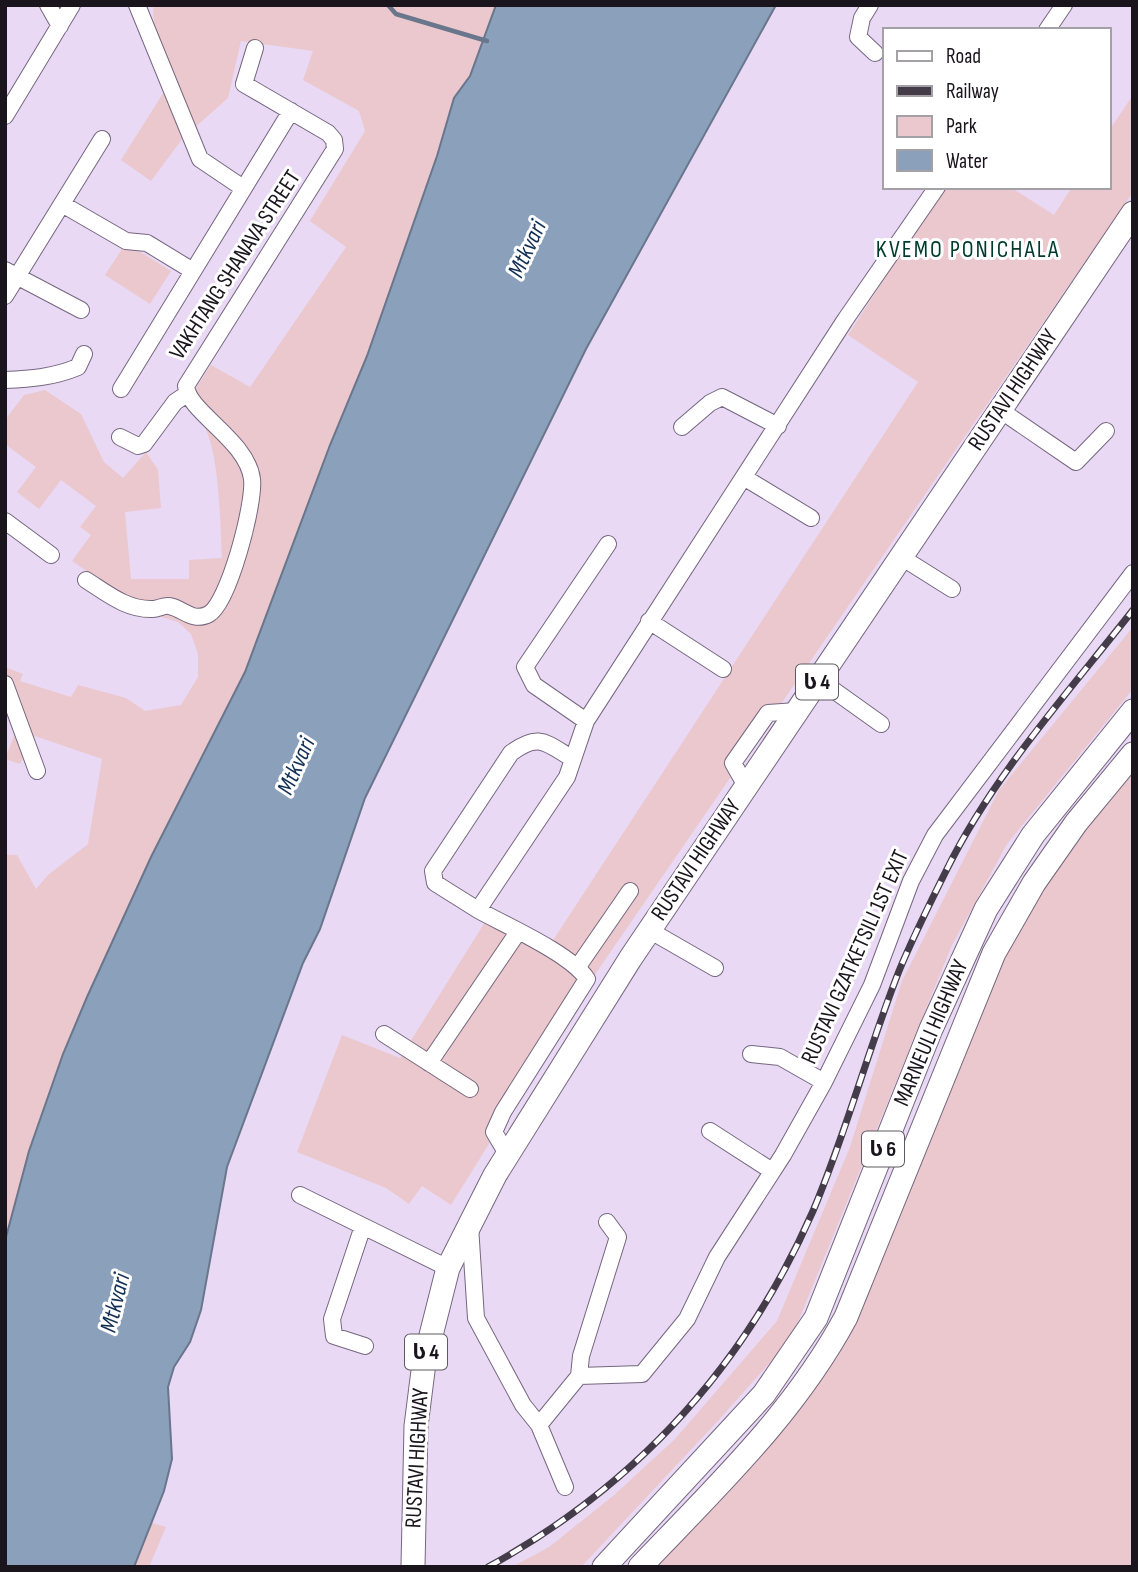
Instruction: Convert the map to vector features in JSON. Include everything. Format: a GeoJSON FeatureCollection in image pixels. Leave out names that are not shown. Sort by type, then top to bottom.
{"type":"FeatureCollection","features":[{"type":"Feature","properties":{"kind":"highway","name":"RUSTAVI HIGHWAY"},"geometry":{"type":"LineString","coordinates":[[413,1567],[416,1426],[424,1363],[448,1268],[507,1154],[649,930],[1133,213]]}},
{"type":"Feature","properties":{"kind":"highway","name":"MARNEULI HIGHWAY"},"geometry":{"type":"LineString","coordinates":[[604,1567],[764,1394],[816,1318],[931,1029],[986,909],[1033,835],[1133,711]]}},
{"type":"Feature","properties":{"kind":"highway","name":"MARNEULI HIGHWAY"},"geometry":{"type":"LineString","coordinates":[[640,1567],[779,1420],[826,1355],[846,1317],[994,953],[1041,873],[1076,823],[1133,754]]}},
{"type":"Feature","properties":{"kind":"street"},"geometry":{"type":"LineString","coordinates":[[48,5],[60,26]]}},
{"type":"Feature","properties":{"kind":"street"},"geometry":{"type":"LineString","coordinates":[[5,116],[72,5]]}},
{"type":"Feature","properties":{"kind":"street","name":"VAKHTANG SHANAVA STREET"},"geometry":{"type":"LineString","coordinates":[[86,580],[125,605],[153,609],[169,606],[188,616],[199,617],[215,608],[237,563],[252,481],[247,462],[220,427],[187,394],[189,379],[335,149],[334,140],[328,132],[290,111],[243,188],[200,159],[137,5]]}},
{"type":"Feature","properties":{"kind":"street"},"geometry":{"type":"LineString","coordinates":[[870,5],[862,18],[858,37],[875,53]]}},
{"type":"Feature","properties":{"kind":"street"},"geometry":{"type":"LineString","coordinates":[[1048,28],[1064,5]]}},
{"type":"Feature","properties":{"kind":"street"},"geometry":{"type":"LineString","coordinates":[[256,48],[244,84],[290,111]]}},
{"type":"Feature","properties":{"kind":"street"},"geometry":{"type":"LineString","coordinates":[[5,296],[11,274],[62,204],[102,139]]}},
{"type":"Feature","properties":{"kind":"street"},"geometry":{"type":"LineString","coordinates":[[121,389],[243,188]]}},
{"type":"Feature","properties":{"kind":"street"},"geometry":{"type":"LineString","coordinates":[[478,910],[567,777],[586,721],[930,190]]}},
{"type":"Feature","properties":{"kind":"street"},"geometry":{"type":"LineString","coordinates":[[62,204],[126,241],[147,243],[193,271]]}},
{"type":"Feature","properties":{"kind":"street"},"geometry":{"type":"LineString","coordinates":[[11,274],[81,310]]}},
{"type":"Feature","properties":{"kind":"street"},"geometry":{"type":"LineString","coordinates":[[5,380],[43,379],[78,367],[84,354]]}},
{"type":"Feature","properties":{"kind":"street"},"geometry":{"type":"LineString","coordinates":[[120,437],[138,446],[144,444],[175,401],[187,394]]}},
{"type":"Feature","properties":{"kind":"street"},"geometry":{"type":"LineString","coordinates":[[682,427],[710,402],[722,397],[778,426]]}},
{"type":"Feature","properties":{"kind":"street"},"geometry":{"type":"LineString","coordinates":[[1000,410],[1076,461],[1106,431]]}},
{"type":"Feature","properties":{"kind":"street"},"geometry":{"type":"LineString","coordinates":[[745,478],[811,517]]}},
{"type":"Feature","properties":{"kind":"street"},"geometry":{"type":"LineString","coordinates":[[5,521],[51,555]]}},
{"type":"Feature","properties":{"kind":"street"},"geometry":{"type":"LineString","coordinates":[[586,721],[534,685],[525,667],[608,544]]}},
{"type":"Feature","properties":{"kind":"street"},"geometry":{"type":"LineString","coordinates":[[901,557],[952,589]]}},
{"type":"Feature","properties":{"kind":"street","name":"RUSTAVI GZATKETSILI 1ST EXIT"},"geometry":{"type":"LineString","coordinates":[[579,1376],[642,1374],[687,1319],[717,1257],[824,1082],[872,985],[911,881],[935,835],[1133,573]]}},
{"type":"Feature","properties":{"kind":"street"},"geometry":{"type":"LineString","coordinates":[[649,621],[723,669]]}},
{"type":"Feature","properties":{"kind":"street"},"geometry":{"type":"LineString","coordinates":[[818,679],[881,724]]}},
{"type":"Feature","properties":{"kind":"street"},"geometry":{"type":"LineString","coordinates":[[5,684],[37,771]]}},
{"type":"Feature","properties":{"kind":"street"},"geometry":{"type":"LineString","coordinates":[[507,1154],[494,1132],[503,1112],[587,979],[577,968],[541,944],[435,883],[433,871],[511,753],[527,741],[540,739],[573,759]]}},
{"type":"Feature","properties":{"kind":"street"},"geometry":{"type":"LineString","coordinates":[[577,968],[630,891]]}},
{"type":"Feature","properties":{"kind":"street"},"geometry":{"type":"LineString","coordinates":[[649,930],[715,968]]}},
{"type":"Feature","properties":{"kind":"street"},"geometry":{"type":"LineString","coordinates":[[429,1063],[518,932]]}},
{"type":"Feature","properties":{"kind":"street"},"geometry":{"type":"LineString","coordinates":[[384,1034],[470,1089]]}},
{"type":"Feature","properties":{"kind":"street"},"geometry":{"type":"LineString","coordinates":[[751,1054],[780,1057],[824,1082]]}},
{"type":"Feature","properties":{"kind":"street"},"geometry":{"type":"LineString","coordinates":[[710,1131],[772,1171]]}},
{"type":"Feature","properties":{"kind":"street"},"geometry":{"type":"LineString","coordinates":[[300,1195],[448,1268]]}},
{"type":"Feature","properties":{"kind":"street"},"geometry":{"type":"LineString","coordinates":[[539,1425],[579,1376],[581,1356],[618,1237],[607,1222]]}},
{"type":"Feature","properties":{"kind":"street"},"geometry":{"type":"LineString","coordinates":[[470,1224],[476,1318],[523,1405],[539,1425],[565,1487]]}},
{"type":"Feature","properties":{"kind":"street"},"geometry":{"type":"LineString","coordinates":[[363,1226],[332,1319],[334,1336],[365,1346]]}},
{"type":"Feature","properties":{"kind":"green space"},"geometry":{"type":"Polygon","coordinates":[[[153,5],[496,5],[470,77],[454,98],[437,156],[367,356],[330,445],[245,672],[151,857],[63,1054],[29,1151],[5,1241],[5,855],[17,855],[36,889],[48,875],[88,844],[102,759],[35,736],[20,764],[5,759],[21,718],[5,711],[5,667],[23,674],[20,681],[71,697],[78,685],[126,698],[145,711],[181,705],[198,677],[198,654],[191,634],[178,622],[148,613],[72,561],[91,535],[80,527],[96,506],[61,480],[39,509],[17,492],[36,467],[5,444],[5,420],[24,395],[45,390],[81,414],[104,462],[123,478],[146,452],[158,470],[161,508],[125,512],[131,579],[189,579],[189,560],[222,558],[218,486],[212,448],[201,421],[184,406],[211,365],[250,387],[346,247],[310,221],[365,131],[359,111],[303,80],[313,51],[241,41],[228,98],[192,130],[154,29],[153,5]]]}},
{"type":"Feature","properties":{"kind":"green space"},"geometry":{"type":"Polygon","coordinates":[[[165,90],[183,138],[151,181],[121,160],[165,90]]]}},
{"type":"Feature","properties":{"kind":"green space"},"geometry":{"type":"Polygon","coordinates":[[[1133,95],[1133,192],[585,989],[451,1205],[422,1186],[409,1204],[386,1188],[297,1152],[342,1035],[400,1058],[490,914],[546,951],[918,382],[848,335],[943,189],[1013,189],[1054,215],[1071,189],[1110,189],[1110,129],[1133,95]]]}},
{"type":"Feature","properties":{"kind":"green space"},"geometry":{"type":"Polygon","coordinates":[[[122,249],[136,249],[171,271],[150,304],[105,275],[122,249]]]}},
{"type":"Feature","properties":{"kind":"green space"},"geometry":{"type":"Polygon","coordinates":[[[1133,627],[1133,689],[1007,844],[952,945],[791,1339],[581,1567],[512,1567],[549,1547],[613,1496],[675,1439],[777,1321],[850,1147],[902,981],[999,790],[1133,627]]]}},
{"type":"Feature","properties":{"kind":"green space"},"geometry":{"type":"Polygon","coordinates":[[[1133,771],[1133,1567],[656,1567],[837,1358],[1012,932],[1098,810],[1133,771]]]}},
{"type":"Feature","properties":{"kind":"green space"},"geometry":{"type":"Polygon","coordinates":[[[149,1522],[166,1527],[149,1567],[134,1567],[149,1522]]]}},
{"type":"Feature","properties":{"kind":"water","name":"Mtkvari"},"geometry":{"type":"Polygon","coordinates":[[[496,5],[776,5],[586,349],[365,798],[320,929],[303,963],[227,1167],[201,1310],[190,1342],[174,1367],[168,1387],[172,1459],[164,1491],[134,1567],[5,1567],[5,1241],[29,1151],[63,1054],[87,997],[151,857],[245,672],[330,445],[367,356],[437,156],[454,98],[470,76],[496,5]]]}},
{"type":"Feature","properties":{"kind":"waterway"},"geometry":{"type":"LineString","coordinates":[[388,5],[396,14],[487,41]]}},
{"type":"Feature","properties":{"kind":"railway"},"geometry":{"type":"LineString","coordinates":[[488,1567],[542,1535],[592,1499],[638,1459],[681,1416],[720,1370],[754,1320],[786,1267],[813,1211],[899,971],[947,869],[1009,767],[1133,610]]}},
{"type":"Feature","properties":{"kind":"district","name":"KVEMO PONICHALA"},"geometry":{"type":"Point","coordinates":[968,249]}}]}
